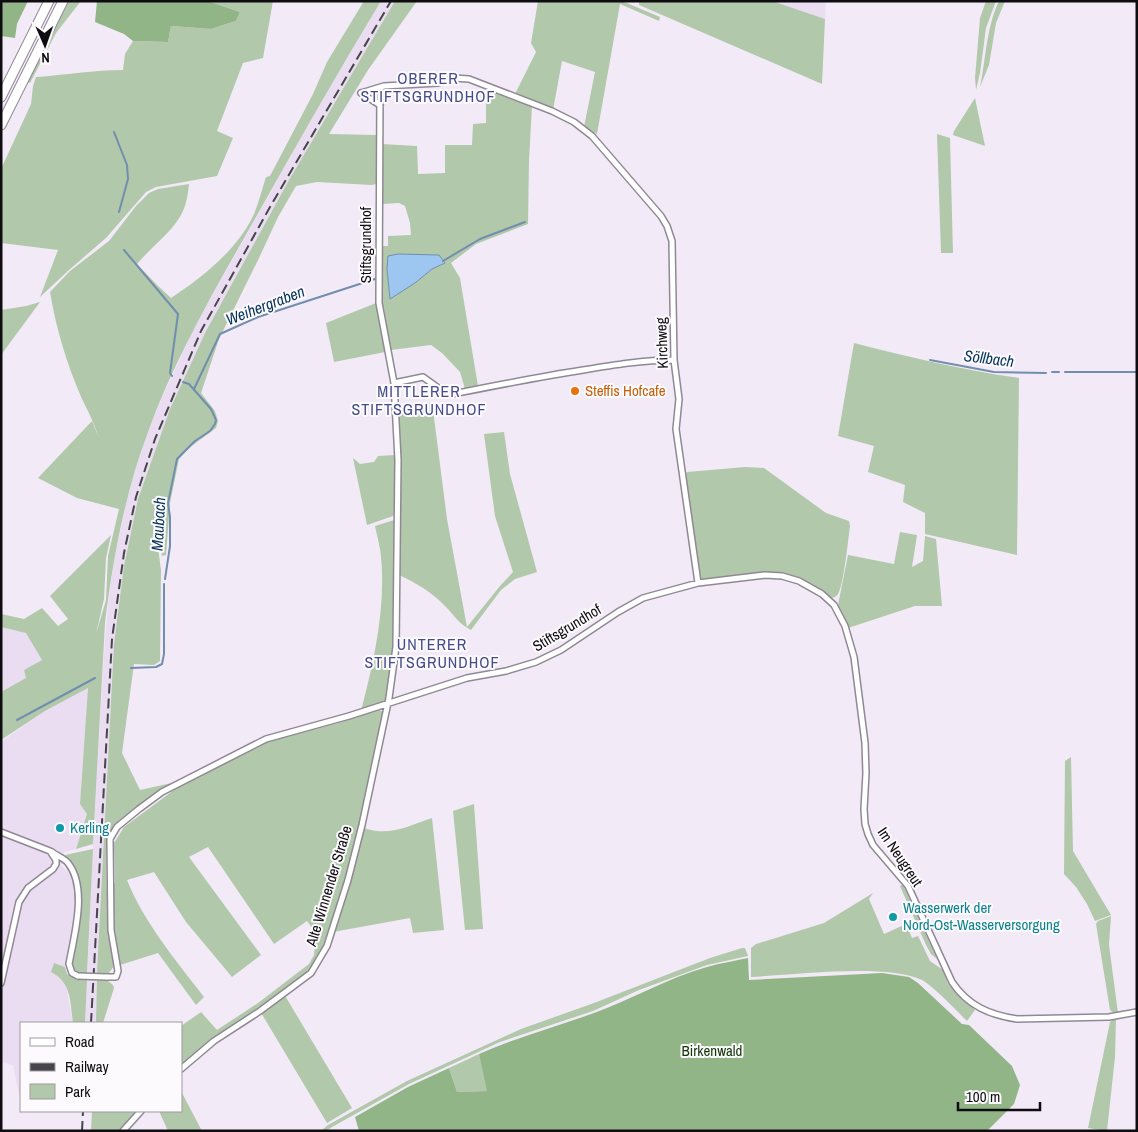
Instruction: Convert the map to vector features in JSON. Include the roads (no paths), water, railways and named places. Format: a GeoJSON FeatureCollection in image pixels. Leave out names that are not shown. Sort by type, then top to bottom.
{"type":"FeatureCollection","features":[{"type":"Feature","properties":{"kind":"highway"},"geometry":{"type":"LineString","coordinates":[[1,97],[49,1]]}},
{"type":"Feature","properties":{"kind":"highway"},"geometry":{"type":"LineString","coordinates":[[1,125],[63,1]]}},
{"type":"Feature","properties":{"kind":"street","name":"Kirchweg"},"geometry":{"type":"LineString","coordinates":[[380,88],[438,83],[453,78],[469,79],[552,111],[574,122],[592,136],[661,216],[672,241],[674,360],[679,399],[676,428],[698,583]]}},
{"type":"Feature","properties":{"kind":"street"},"geometry":{"type":"LineString","coordinates":[[380,88],[361,93],[380,105]]}},
{"type":"Feature","properties":{"kind":"street","name":"Stiftsgrundhof"},"geometry":{"type":"LineString","coordinates":[[380,88],[379,303],[394,383],[398,460],[396,638],[394,664],[387,704],[467,678],[506,671],[536,662],[561,650],[618,612],[643,598],[698,583],[748,576],[782,576],[811,587],[834,605]]}},
{"type":"Feature","properties":{"kind":"street"},"geometry":{"type":"LineString","coordinates":[[394,383],[423,377],[448,395],[550,375],[629,363],[674,360]]}},
{"type":"Feature","properties":{"kind":"street","name":"Im Neugreut"},"geometry":{"type":"LineString","coordinates":[[834,605],[847,634],[854,657],[865,742],[864,809],[868,834],[873,845],[908,886],[952,982],[959,993],[984,1011],[1002,1017],[1017,1019],[1109,1017],[1137,1012]]}},
{"type":"Feature","properties":{"kind":"street"},"geometry":{"type":"LineString","coordinates":[[1,832],[50,851],[66,861],[75,878],[79,898],[69,964],[72,973],[78,976],[116,977],[118,971],[111,930],[110,839],[117,827],[138,808],[162,792],[266,739],[387,704]]}},
{"type":"Feature","properties":{"kind":"street","name":"Alte Winnender Straße"},"geometry":{"type":"LineString","coordinates":[[182,1068],[214,1041],[268,1005],[311,973],[327,946],[348,880],[362,826],[387,704]]}},
{"type":"Feature","properties":{"kind":"street"},"geometry":{"type":"LineString","coordinates":[[1,983],[20,902],[28,888],[56,866],[56,860],[50,851]]}},
{"type":"Feature","properties":{"kind":"street"},"geometry":{"type":"LineString","coordinates":[[123,1131],[140,1112]]}},
{"type":"Feature","properties":{"kind":"water"},"geometry":{"type":"Polygon","coordinates":[[[398,254],[439,255],[445,263],[432,269],[415,283],[390,299],[387,269],[388,256],[398,254]]]}},
{"type":"Feature","properties":{"kind":"waterway"},"geometry":{"type":"LineString","coordinates":[[114,132],[127,165],[128,179],[119,212]]}},
{"type":"Feature","properties":{"kind":"waterway","name":"Weihergraben"},"geometry":{"type":"LineString","coordinates":[[443,261],[480,239],[525,222]]}},
{"type":"Feature","properties":{"kind":"waterway","name":"Maubach"},"geometry":{"type":"LineString","coordinates":[[124,250],[178,314],[170,373],[172,376]]}},
{"type":"Feature","properties":{"kind":"waterway","name":"Weihergraben"},"geometry":{"type":"LineString","coordinates":[[194,389],[220,334],[258,317],[375,279]]}},
{"type":"Feature","properties":{"kind":"waterway","name":"Söllbach"},"geometry":{"type":"LineString","coordinates":[[930,360],[994,372],[1046,373]]}},
{"type":"Feature","properties":{"kind":"waterway","name":"Söllbach"},"geometry":{"type":"LineString","coordinates":[[1052,372],[1059,372]]}},
{"type":"Feature","properties":{"kind":"waterway","name":"Söllbach"},"geometry":{"type":"LineString","coordinates":[[1065,372],[1137,372]]}},
{"type":"Feature","properties":{"kind":"waterway","name":"Maubach"},"geometry":{"type":"LineString","coordinates":[[165,579],[170,546],[168,503],[177,459],[195,441],[210,431],[216,420],[211,409],[189,384],[183,382]]}},
{"type":"Feature","properties":{"kind":"waterway","name":"Maubach"},"geometry":{"type":"LineString","coordinates":[[131,668],[156,667],[162,664],[164,654],[164,584]]}},
{"type":"Feature","properties":{"kind":"waterway","name":"Maubach"},"geometry":{"type":"LineString","coordinates":[[17,720],[95,678]]}},
{"type":"Feature","properties":{"kind":"railway"},"geometry":{"type":"LineString","coordinates":[[91,1022],[112,639],[124,553],[136,497],[155,439],[201,331],[270,207],[391,1]]}},
{"type":"Feature","properties":{"kind":"railway"},"geometry":{"type":"LineString","coordinates":[[82,1131],[83,1112]]}},
{"type":"Feature","properties":{"kind":"place","name":"Steffis Hofcafe"},"geometry":{"type":"Point","coordinates":[575,391]}},
{"type":"Feature","properties":{"kind":"place","name":"Kerling"},"geometry":{"type":"Point","coordinates":[60,828]}},
{"type":"Feature","properties":{"kind":"place","name":"Wasserwerk der Nord-Ost-Wasserversorgung"},"geometry":{"type":"Point","coordinates":[893,917]}},
{"type":"Feature","properties":{"kind":"district","name":"OBERER STIFTSGRUNDHOF"},"geometry":{"type":"Point","coordinates":[428,87]}},
{"type":"Feature","properties":{"kind":"district","name":"MITTLERER STIFTSGRUNDHOF"},"geometry":{"type":"Point","coordinates":[419,400]}},
{"type":"Feature","properties":{"kind":"district","name":"UNTERER STIFTSGRUNDHOF"},"geometry":{"type":"Point","coordinates":[432,653]}},
{"type":"Feature","properties":{"kind":"park label","name":"Birkenwald"},"geometry":{"type":"Point","coordinates":[712,1051]}}]}
